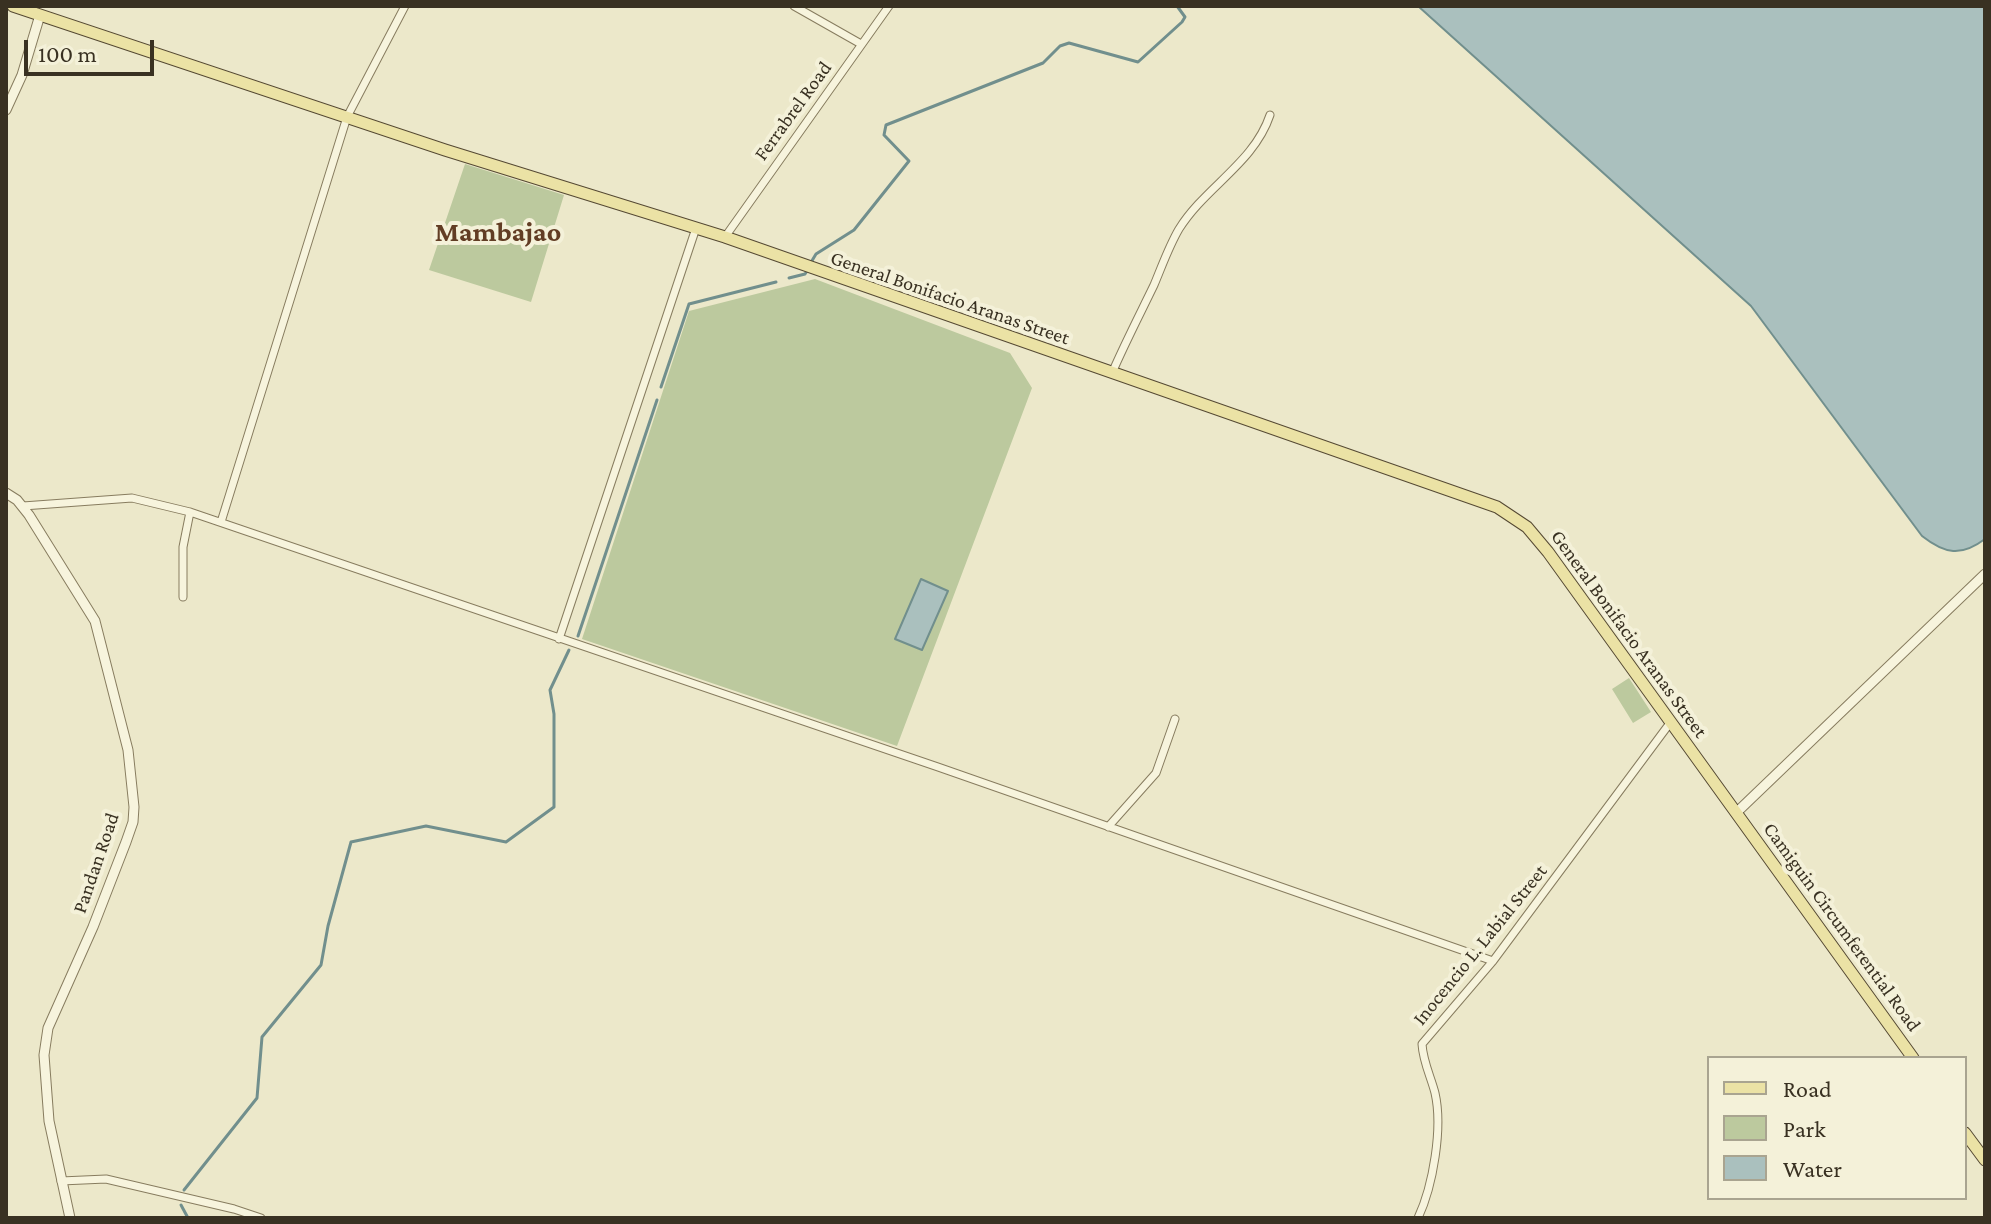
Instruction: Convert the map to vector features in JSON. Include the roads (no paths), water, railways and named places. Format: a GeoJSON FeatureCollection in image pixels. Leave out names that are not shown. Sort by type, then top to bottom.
{"type":"FeatureCollection","features":[{"type":"Feature","properties":{"kind":"main road","name":"General Bonifacio Aranas Street"},"geometry":{"type":"LineString","coordinates":[[13,6],[347,117],[725,237],[1480,499],[1513,516],[1548,552],[1739,815]]}},
{"type":"Feature","properties":{"kind":"main road","name":"Camiguin Circumferential Road"},"geometry":{"type":"LineString","coordinates":[[1739,815],[1912,1056]]}},
{"type":"Feature","properties":{"kind":"main road"},"geometry":{"type":"LineString","coordinates":[[1967,1136],[1985,1160]]}},
{"type":"Feature","properties":{"kind":"street"},"geometry":{"type":"LineString","coordinates":[[221,522],[347,117],[405,6]]}},
{"type":"Feature","properties":{"kind":"street"},"geometry":{"type":"LineString","coordinates":[[794,6],[861,44]]}},
{"type":"Feature","properties":{"kind":"street","name":"Ferrabrel Road"},"geometry":{"type":"LineString","coordinates":[[725,237],[889,6]]}},
{"type":"Feature","properties":{"kind":"street"},"geometry":{"type":"LineString","coordinates":[[6,110],[22,75],[40,15]]}},
{"type":"Feature","properties":{"kind":"street"},"geometry":{"type":"LineString","coordinates":[[1112,373],[1179,229],[1204,197],[1229,176],[1265,131],[1270,115]]}},
{"type":"Feature","properties":{"kind":"street"},"geometry":{"type":"LineString","coordinates":[[559,639],[696,228]]}},
{"type":"Feature","properties":{"kind":"street","name":"Pandan Road"},"geometry":{"type":"LineString","coordinates":[[6,493],[23,506],[95,621],[128,750],[134,807],[133,822],[93,927],[48,1028],[44,1055],[45,1089],[70,1218]]}},
{"type":"Feature","properties":{"kind":"street"},"geometry":{"type":"LineString","coordinates":[[23,506],[132,498],[190,512],[1493,961]]}},
{"type":"Feature","properties":{"kind":"street"},"geometry":{"type":"LineString","coordinates":[[183,597],[183,547],[190,512]]}},
{"type":"Feature","properties":{"kind":"street"},"geometry":{"type":"LineString","coordinates":[[1739,815],[1985,574]]}},
{"type":"Feature","properties":{"kind":"street"},"geometry":{"type":"LineString","coordinates":[[1108,827],[1156,773],[1175,719]]}},
{"type":"Feature","properties":{"kind":"street","name":"Inocencio L. Labial Street"},"geometry":{"type":"LineString","coordinates":[[1418,1218],[1426,1201],[1438,1114],[1422,1044],[1493,961],[1670,723]]}},
{"type":"Feature","properties":{"kind":"street"},"geometry":{"type":"LineString","coordinates":[[61,1181],[106,1179],[261,1218]]}},
{"type":"Feature","properties":{"kind":"water"},"geometry":{"type":"Polygon","coordinates":[[[1418,6],[1985,6],[1985,539],[1968,549],[1953,551],[1938,547],[1922,536],[1751,306],[1418,6]]]}},
{"type":"Feature","properties":{"kind":"water"},"geometry":{"type":"Polygon","coordinates":[[[921,579],[948,591],[922,650],[895,639],[921,579]]]}},
{"type":"Feature","properties":{"kind":"waterway"},"geometry":{"type":"LineString","coordinates":[[810,264],[816,254],[854,230],[909,161],[884,135],[886,125],[1043,63],[1060,46],[1069,43],[1138,62],[1182,22],[1185,17],[1177,6]]}},
{"type":"Feature","properties":{"kind":"waterway"},"geometry":{"type":"LineString","coordinates":[[789,278],[807,271]]}},
{"type":"Feature","properties":{"kind":"waterway"},"geometry":{"type":"LineString","coordinates":[[661,387],[689,304],[776,282]]}},
{"type":"Feature","properties":{"kind":"waterway"},"geometry":{"type":"LineString","coordinates":[[578,636],[657,400]]}},
{"type":"Feature","properties":{"kind":"waterway"},"geometry":{"type":"LineString","coordinates":[[184,1190],[257,1098],[262,1037],[321,965],[328,926],[351,842],[426,826],[506,842],[554,807],[554,714],[550,690],[569,650]]}},
{"type":"Feature","properties":{"kind":"waterway"},"geometry":{"type":"LineString","coordinates":[[181,1205],[188,1218]]}},
{"type":"Feature","properties":{"kind":"district","name":"Mambajao"},"geometry":{"type":"Point","coordinates":[498,232]}}]}
